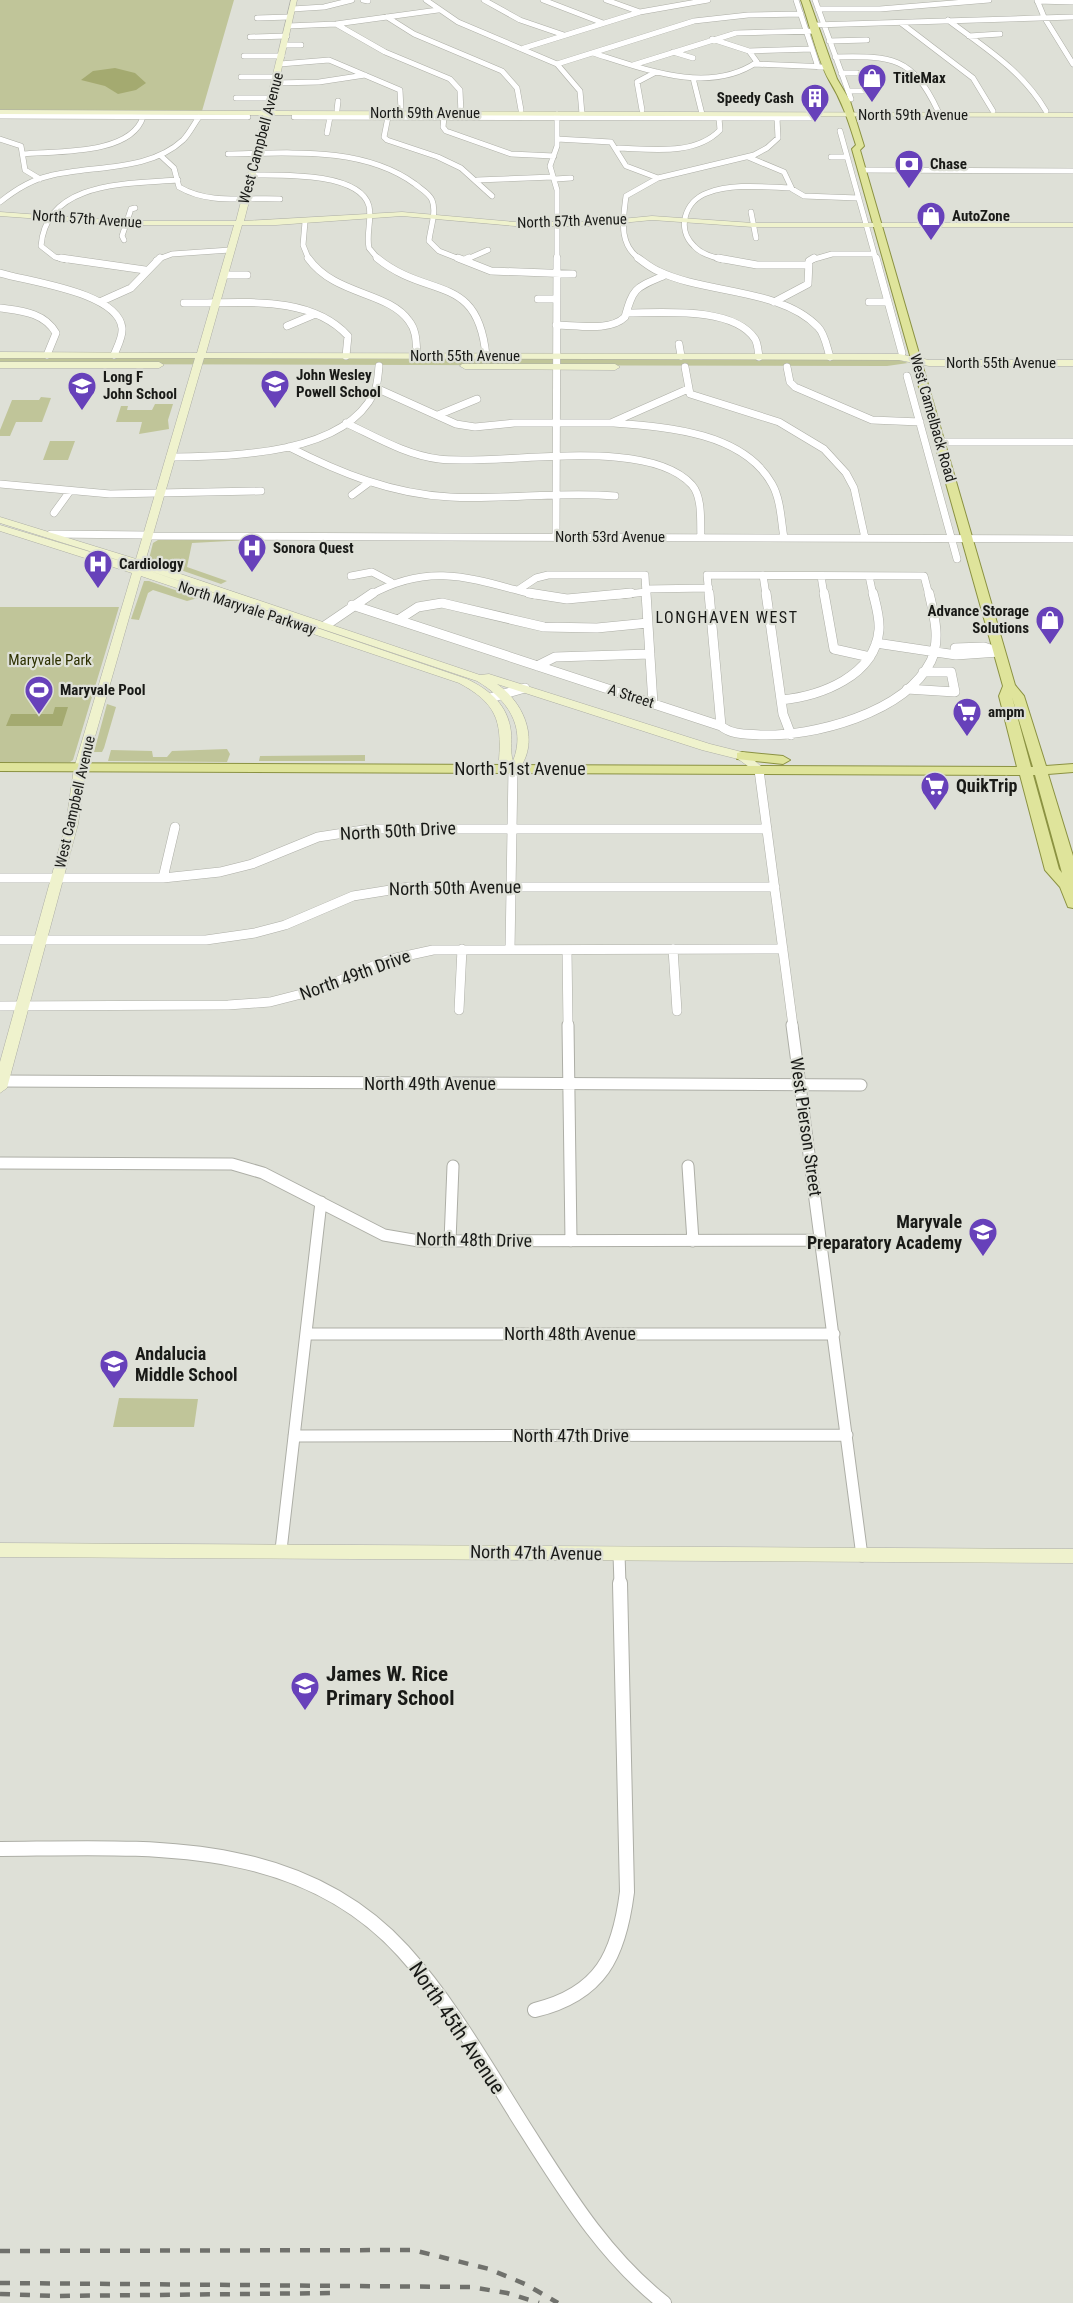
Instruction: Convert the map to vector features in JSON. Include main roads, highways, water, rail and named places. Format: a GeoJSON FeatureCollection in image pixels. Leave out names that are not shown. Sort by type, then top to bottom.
{"type":"FeatureCollection","features":[{"type":"Feature","properties":{"kind":"main road","name":"West Camelback Road"},"geometry":{"type":"LineString","coordinates":[[805,0],[829,67],[833,80],[831,84],[860,146],[856,149]]}},
{"type":"Feature","properties":{"kind":"main road","name":"West Camelback Road"},"geometry":{"type":"LineString","coordinates":[[833,80],[848,96],[842,133],[851,147],[856,149],[921,363],[940,442],[999,652],[1009,686],[1018,696],[1034,771],[1071,870],[1068,886],[1073,904]]}},
{"type":"Feature","properties":{"kind":"main road"},"geometry":{"type":"LineString","coordinates":[[742,756],[854,763],[888,771]]}},
{"type":"Feature","properties":{"kind":"main road","name":"North 51st Avenue"},"geometry":{"type":"LineString","coordinates":[[0,767],[888,771],[1034,771],[1073,768]]}},
{"type":"Feature","properties":{"kind":"main road","name":"North 51st Avenue"},"geometry":{"type":"LineString","coordinates":[[1034,771],[1054,776],[1073,776]]}},
{"type":"Feature","properties":{"kind":"railway"},"geometry":{"type":"LineString","coordinates":[[0,2251],[413,2250],[489,2269],[525,2284],[558,2303]]}},
{"type":"Feature","properties":{"kind":"railway"},"geometry":{"type":"LineString","coordinates":[[0,2283],[471,2287],[507,2293],[539,2303]]}},
{"type":"Feature","properties":{"kind":"railway"},"geometry":{"type":"LineString","coordinates":[[0,2294],[54,2296],[338,2293]]}},
{"type":"Feature","properties":{"kind":"place","name":"TitleMax"},"geometry":{"type":"Point","coordinates":[872,104]}},
{"type":"Feature","properties":{"kind":"place","name":"Speedy Cash"},"geometry":{"type":"Point","coordinates":[815,124]}},
{"type":"Feature","properties":{"kind":"place","name":"Chase"},"geometry":{"type":"Point","coordinates":[909,190]}},
{"type":"Feature","properties":{"kind":"place","name":"AutoZone"},"geometry":{"type":"Point","coordinates":[931,242]}},
{"type":"Feature","properties":{"kind":"place","name":"John Wesley Powell School"},"geometry":{"type":"Point","coordinates":[275,410]}},
{"type":"Feature","properties":{"kind":"place","name":"Long F John School"},"geometry":{"type":"Point","coordinates":[82,412]}},
{"type":"Feature","properties":{"kind":"place","name":"Sonora Quest"},"geometry":{"type":"Point","coordinates":[252,574]}},
{"type":"Feature","properties":{"kind":"place","name":"Cardiology"},"geometry":{"type":"Point","coordinates":[98,590]}},
{"type":"Feature","properties":{"kind":"place","name":"Advance Storage Solutions"},"geometry":{"type":"Point","coordinates":[1050,646]}},
{"type":"Feature","properties":{"kind":"place","name":"Maryvale Pool"},"geometry":{"type":"Point","coordinates":[39,716]}},
{"type":"Feature","properties":{"kind":"place","name":"ampm"},"geometry":{"type":"Point","coordinates":[967,738]}},
{"type":"Feature","properties":{"kind":"place","name":"QuikTrip"},"geometry":{"type":"Point","coordinates":[935,812]}},
{"type":"Feature","properties":{"kind":"place","name":"Maryvale Preparatory Academy"},"geometry":{"type":"Point","coordinates":[983,1258]}},
{"type":"Feature","properties":{"kind":"place","name":"Andalucia Middle School"},"geometry":{"type":"Point","coordinates":[114,1390]}},
{"type":"Feature","properties":{"kind":"place","name":"James W. Rice Primary School"},"geometry":{"type":"Point","coordinates":[305,1712]}},
{"type":"Feature","properties":{"kind":"district","name":"LONGHAVEN WEST"},"geometry":{"type":"Point","coordinates":[727,617]}},
{"type":"Feature","properties":{"kind":"park label","name":"Maryvale Park"},"geometry":{"type":"Point","coordinates":[50,660]}}]}
